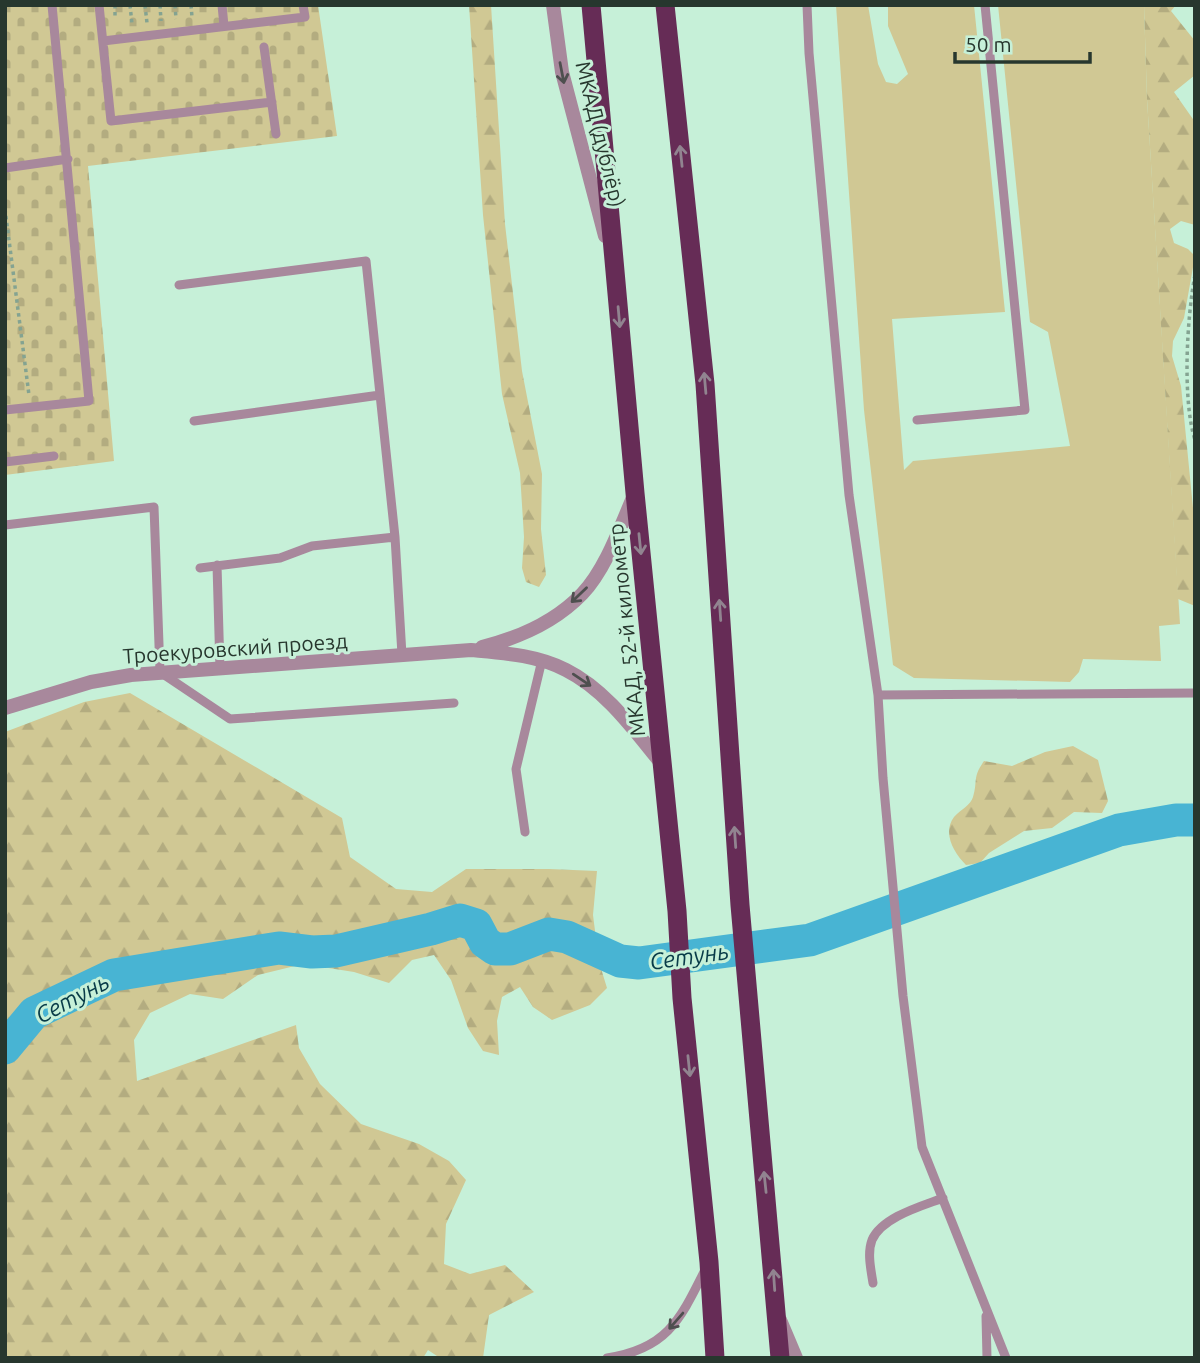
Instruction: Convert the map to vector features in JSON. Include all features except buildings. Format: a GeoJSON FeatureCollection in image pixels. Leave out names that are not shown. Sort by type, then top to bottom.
{"type":"FeatureCollection","features":[{"type":"Feature","properties":{"kind":"highway","name":"МКАД, 52-й километр"},"geometry":{"type":"LineString","coordinates":[[591,5],[635,493],[677,911],[682,998],[708,1256],[715,1358]]}},
{"type":"Feature","properties":{"kind":"highway"},"geometry":{"type":"LineString","coordinates":[[665,5],[705,384],[740,905],[780,1358]]}},
{"type":"Feature","properties":{"kind":"street","name":"МКАД (дублёр)"},"geometry":{"type":"LineString","coordinates":[[553,5],[562,72],[615,272]]}},
{"type":"Feature","properties":{"kind":"street","name":"Троекуровский проезд"},"geometry":{"type":"LineString","coordinates":[[471,650],[505,641],[546,622],[582,594],[614,541],[635,493]]}},
{"type":"Feature","properties":{"kind":"street","name":"Троекуровский проезд"},"geometry":{"type":"LineString","coordinates":[[5,708],[91,682],[160,672],[471,650],[509,653],[542,660],[565,669],[589,684],[620,713],[662,764]]}},
{"type":"Feature","properties":{"kind":"street"},"geometry":{"type":"LineString","coordinates":[[776,1310],[796,1358]]}},
{"type":"Feature","properties":{"kind":"lane"},"geometry":{"type":"LineString","coordinates":[[5,410],[89,401],[52,5]]}},
{"type":"Feature","properties":{"kind":"lane"},"geometry":{"type":"LineString","coordinates":[[99,5],[111,121],[272,102]]}},
{"type":"Feature","properties":{"kind":"lane"},"geometry":{"type":"LineString","coordinates":[[222,5],[224,26]]}},
{"type":"Feature","properties":{"kind":"lane"},"geometry":{"type":"LineString","coordinates":[[103,41],[304,17],[303,5]]}},
{"type":"Feature","properties":{"kind":"lane"},"geometry":{"type":"LineString","coordinates":[[807,5],[809,53],[849,495],[878,695],[903,996],[922,1147],[1006,1358]]}},
{"type":"Feature","properties":{"kind":"lane"},"geometry":{"type":"LineString","coordinates":[[916,421],[1025,410],[985,5]]}},
{"type":"Feature","properties":{"kind":"lane"},"geometry":{"type":"LineString","coordinates":[[264,47],[276,134]]}},
{"type":"Feature","properties":{"kind":"lane"},"geometry":{"type":"LineString","coordinates":[[5,168],[68,159]]}},
{"type":"Feature","properties":{"kind":"lane"},"geometry":{"type":"LineString","coordinates":[[178,285],[366,261],[394,537],[402,655]]}},
{"type":"Feature","properties":{"kind":"lane"},"geometry":{"type":"LineString","coordinates":[[194,421],[380,395]]}},
{"type":"Feature","properties":{"kind":"lane"},"geometry":{"type":"LineString","coordinates":[[5,462],[54,456]]}},
{"type":"Feature","properties":{"kind":"lane"},"geometry":{"type":"LineString","coordinates":[[5,525],[154,508],[160,672],[230,719],[454,703]]}},
{"type":"Feature","properties":{"kind":"lane"},"geometry":{"type":"LineString","coordinates":[[200,568],[280,558],[312,546],[394,537]]}},
{"type":"Feature","properties":{"kind":"lane"},"geometry":{"type":"LineString","coordinates":[[217,565],[220,669]]}},
{"type":"Feature","properties":{"kind":"lane"},"geometry":{"type":"LineString","coordinates":[[525,832],[516,769],[542,660]]}},
{"type":"Feature","properties":{"kind":"lane"},"geometry":{"type":"LineString","coordinates":[[878,695],[1195,693]]}},
{"type":"Feature","properties":{"kind":"lane"},"geometry":{"type":"LineString","coordinates":[[873,1283],[870,1258],[872,1239],[887,1223],[903,1213],[943,1198]]}},
{"type":"Feature","properties":{"kind":"lane"},"geometry":{"type":"LineString","coordinates":[[607,1358],[630,1354],[652,1345],[681,1318],[708,1256]]}},
{"type":"Feature","properties":{"kind":"lane"},"geometry":{"type":"LineString","coordinates":[[986,1311],[987,1358]]}},
{"type":"Feature","properties":{"kind":"path"},"geometry":{"type":"LineString","coordinates":[[130,5],[133,37]]}},
{"type":"Feature","properties":{"kind":"path"},"geometry":{"type":"LineString","coordinates":[[145,5],[148,35]]}},
{"type":"Feature","properties":{"kind":"path"},"geometry":{"type":"LineString","coordinates":[[5,209],[31,408]]}},
{"type":"Feature","properties":{"kind":"path"},"geometry":{"type":"LineString","coordinates":[[1195,275],[1188,338],[1189,384],[1195,440]]}},
{"type":"Feature","properties":{"kind":"green space"},"geometry":{"type":"Polygon","coordinates":[[[5,5],[318,5],[337,136],[88,166],[114,461],[5,475],[5,5]]]}},
{"type":"Feature","properties":{"kind":"green space"},"geometry":{"type":"Polygon","coordinates":[[[469,5],[491,5],[505,224],[522,371],[542,474],[541,529],[546,575],[539,587],[526,582],[522,568],[524,537],[520,473],[502,394],[483,215],[469,5]]]}},
{"type":"Feature","properties":{"kind":"green space"},"geometry":{"type":"Polygon","coordinates":[[[836,5],[868,5],[878,64],[886,82],[897,84],[908,74],[888,26],[888,5],[974,5],[1005,312],[892,319],[904,470],[913,461],[1070,446],[1048,332],[1030,322],[998,5],[1144,5],[1147,99],[1180,624],[1159,626],[1161,661],[1083,659],[1079,672],[1070,682],[914,678],[893,665],[864,410],[836,5]]]}},
{"type":"Feature","properties":{"kind":"green space"},"geometry":{"type":"Polygon","coordinates":[[[1144,5],[1176,5],[1171,11],[1195,41],[1195,75],[1174,92],[1195,122],[1195,225],[1181,221],[1170,229],[1174,243],[1188,249],[1195,256],[1184,318],[1173,341],[1172,356],[1181,386],[1194,518],[1195,606],[1178,599],[1147,99],[1144,5]]]}},
{"type":"Feature","properties":{"kind":"green space"},"geometry":{"type":"Polygon","coordinates":[[[130,693],[342,818],[350,857],[396,889],[432,892],[466,869],[597,871],[593,915],[599,962],[607,988],[590,1005],[552,1020],[533,1007],[520,987],[502,997],[497,1021],[499,1055],[483,1051],[468,1028],[451,980],[434,955],[412,960],[389,983],[354,972],[303,964],[258,975],[223,999],[190,994],[150,1013],[134,1040],[137,1081],[296,1025],[299,1048],[320,1084],[361,1124],[419,1144],[449,1161],[466,1180],[446,1224],[444,1264],[470,1274],[505,1265],[534,1292],[489,1315],[483,1358],[440,1358],[428,1350],[423,1358],[5,1358],[5,732],[84,702],[130,693]]]}},
{"type":"Feature","properties":{"kind":"green space"},"geometry":{"type":"Polygon","coordinates":[[[1073,746],[1098,760],[1108,801],[1102,813],[1074,812],[1052,828],[1024,831],[989,853],[980,863],[966,865],[954,849],[949,830],[954,817],[972,800],[977,776],[984,761],[1012,766],[1045,752],[1073,746]]]}},
{"type":"Feature","properties":{"kind":"waterway","name":"Сетунь"},"geometry":{"type":"LineString","coordinates":[[5,1048],[34,1013],[114,975],[279,948],[312,952],[336,951],[460,920],[476,925],[485,942],[495,949],[510,949],[549,934],[567,937],[620,961],[639,963],[810,940],[1119,830],[1176,820],[1195,820]]}}]}
